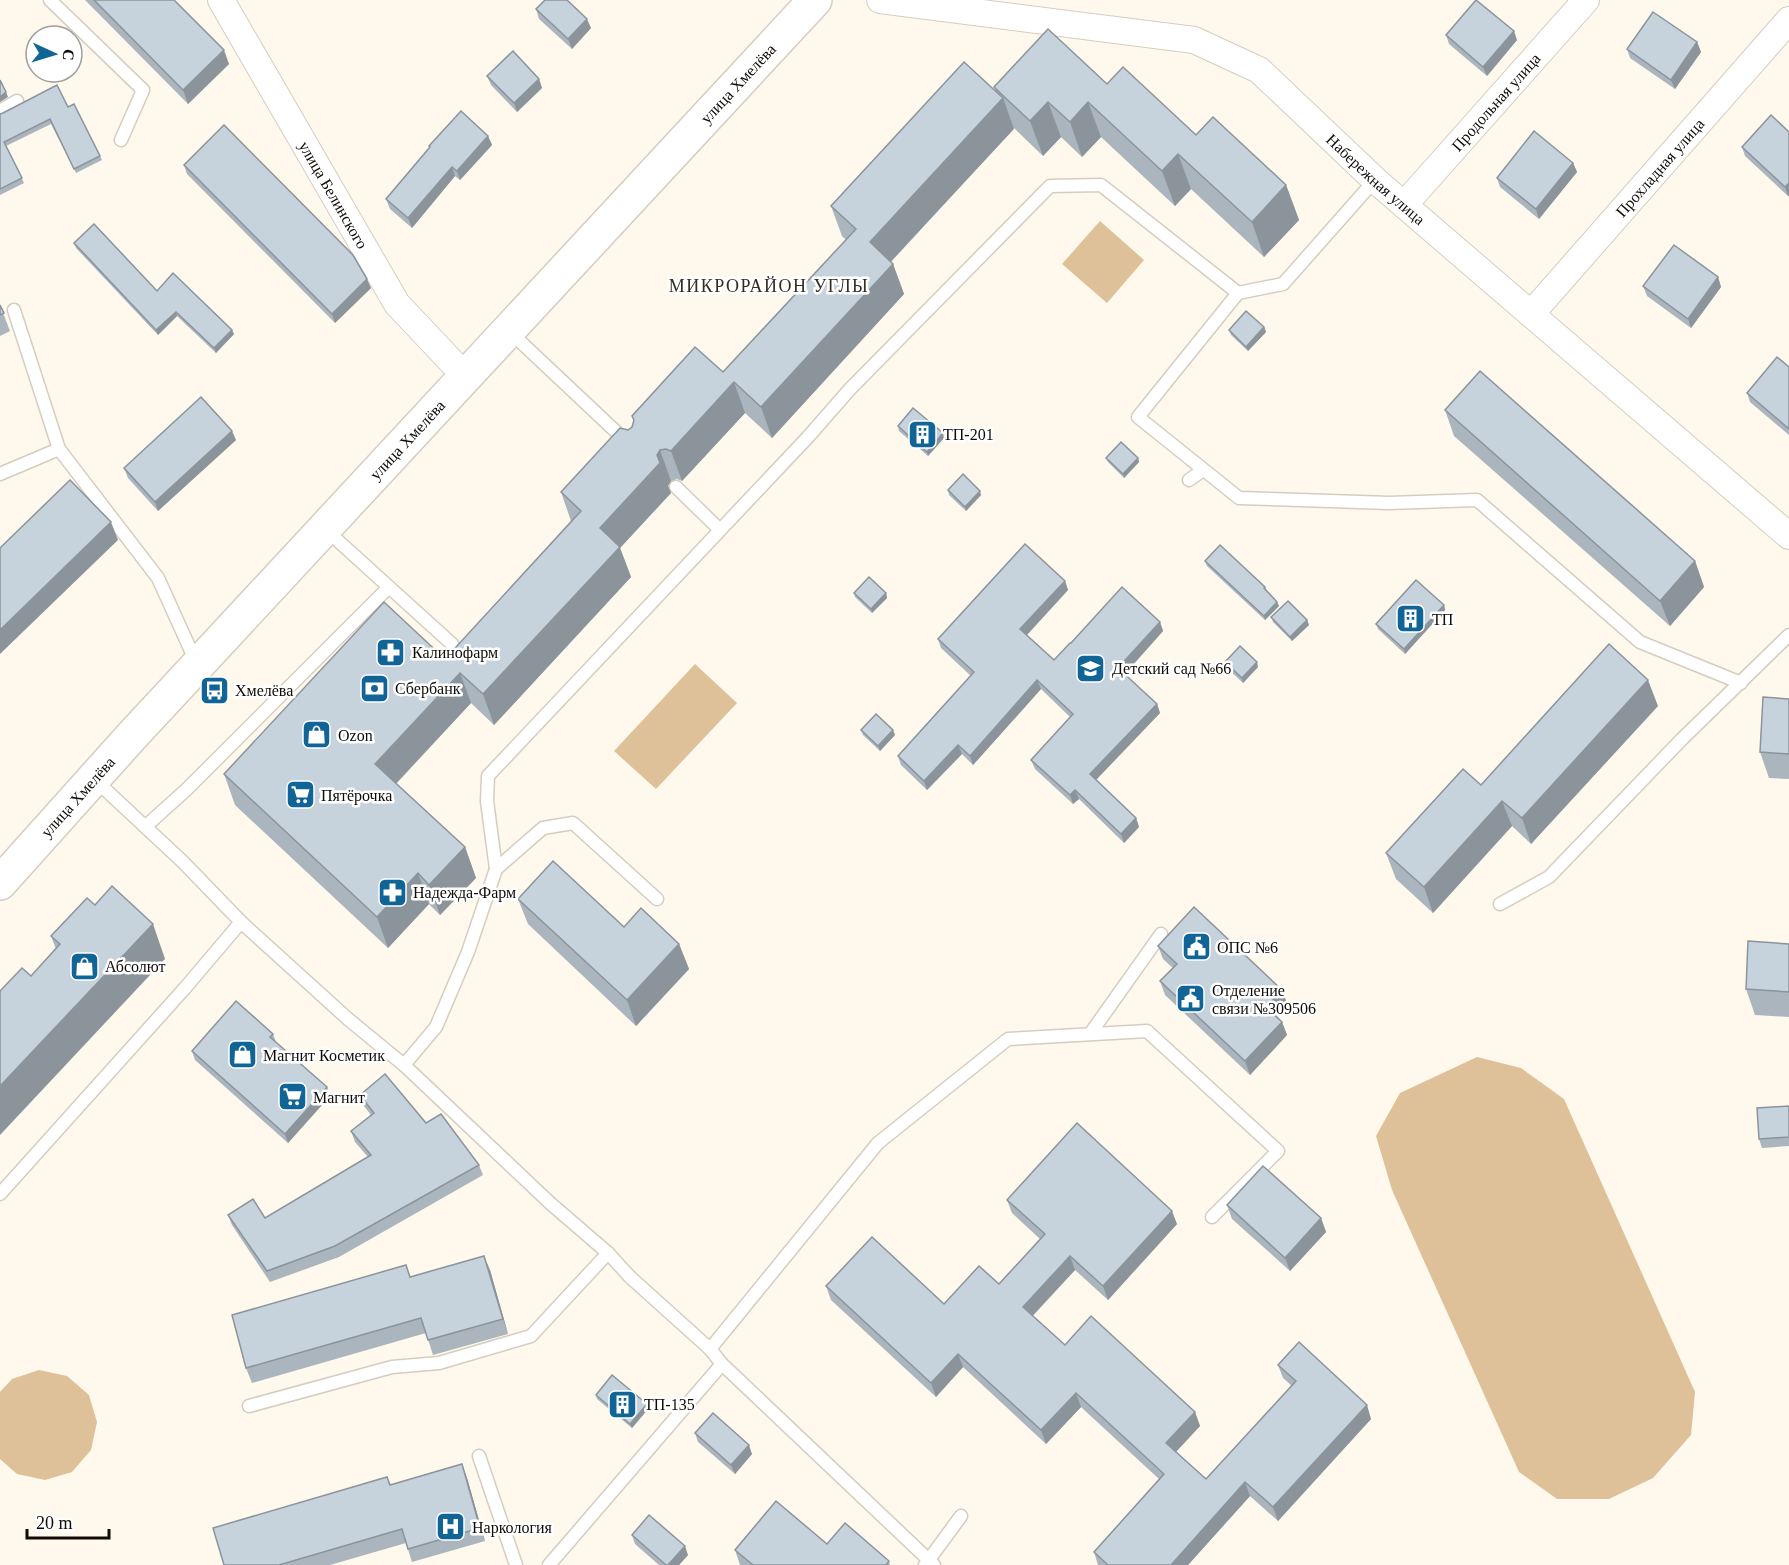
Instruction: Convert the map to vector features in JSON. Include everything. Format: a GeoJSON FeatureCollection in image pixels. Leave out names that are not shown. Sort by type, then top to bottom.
{"type":"FeatureCollection","features":[{"type":"Feature","properties":{"kind":"main road","name":"улица Хмелёва"},"geometry":{"type":"LineString","coordinates":[[0,883],[93,778],[812,1]]}},
{"type":"Feature","properties":{"kind":"street","name":"улица Белинского"},"geometry":{"type":"LineString","coordinates":[[222,0],[397,304],[466,377]]}},
{"type":"Feature","properties":{"kind":"street","name":"Набережная улица"},"geometry":{"type":"LineString","coordinates":[[880,0],[1194,40],[1259,70],[1375,180],[1789,536]]}},
{"type":"Feature","properties":{"kind":"street","name":"Продольная улица"},"geometry":{"type":"LineString","coordinates":[[1404,205],[1586,0]]}},
{"type":"Feature","properties":{"kind":"street","name":"Прохладная улица"},"geometry":{"type":"LineString","coordinates":[[1531,314],[1789,20]]}},
{"type":"Feature","properties":{"kind":"lane"},"geometry":{"type":"LineString","coordinates":[[50,0],[143,90],[121,140]]}},
{"type":"Feature","properties":{"kind":"lane"},"geometry":{"type":"LineString","coordinates":[[0,111],[17,101]]}},
{"type":"Feature","properties":{"kind":"lane"},"geometry":{"type":"LineString","coordinates":[[1375,180],[1283,284],[1238,293],[1138,417],[1239,498],[1389,503],[1477,500],[1640,642],[1741,682]]}},
{"type":"Feature","properties":{"kind":"lane"},"geometry":{"type":"LineString","coordinates":[[404,1065],[436,1027],[468,952],[496,869],[487,801],[488,776],[808,437],[850,389],[1050,186],[1101,185],[1238,293]]}},
{"type":"Feature","properties":{"kind":"lane"},"geometry":{"type":"LineString","coordinates":[[14,310],[59,449],[158,579],[198,665]]}},
{"type":"Feature","properties":{"kind":"lane"},"geometry":{"type":"LineString","coordinates":[[508,330],[637,452]]}},
{"type":"Feature","properties":{"kind":"lane"},"geometry":{"type":"LineString","coordinates":[[0,474],[59,449]]}},
{"type":"Feature","properties":{"kind":"lane"},"geometry":{"type":"LineString","coordinates":[[1189,480],[1203,470]]}},
{"type":"Feature","properties":{"kind":"lane"},"geometry":{"type":"LineString","coordinates":[[676,487],[720,529]]}},
{"type":"Feature","properties":{"kind":"lane"},"geometry":{"type":"LineString","coordinates":[[325,528],[452,644]]}},
{"type":"Feature","properties":{"kind":"lane"},"geometry":{"type":"LineString","coordinates":[[146,826],[187,789],[389,587]]}},
{"type":"Feature","properties":{"kind":"lane"},"geometry":{"type":"LineString","coordinates":[[1500,904],[1550,877],[1682,739],[1789,635]]}},
{"type":"Feature","properties":{"kind":"lane"},"geometry":{"type":"LineString","coordinates":[[93,778],[146,826],[241,922],[348,1019],[404,1065],[550,1203],[608,1253],[710,1349],[722,1364],[929,1563],[961,1516]]}},
{"type":"Feature","properties":{"kind":"lane"},"geometry":{"type":"LineString","coordinates":[[496,869],[543,828],[573,823],[657,899]]}},
{"type":"Feature","properties":{"kind":"lane"},"geometry":{"type":"LineString","coordinates":[[0,1194],[185,988],[241,922]]}},
{"type":"Feature","properties":{"kind":"lane"},"geometry":{"type":"LineString","coordinates":[[1090,1034],[1161,934]]}},
{"type":"Feature","properties":{"kind":"lane"},"geometry":{"type":"LineString","coordinates":[[710,1349],[878,1143],[1008,1039],[1148,1031],[1278,1151],[1212,1217]]}},
{"type":"Feature","properties":{"kind":"lane"},"geometry":{"type":"LineString","coordinates":[[249,1406],[392,1367],[439,1363],[531,1336],[608,1253]]}},
{"type":"Feature","properties":{"kind":"lane"},"geometry":{"type":"LineString","coordinates":[[549,1565],[722,1364]]}},
{"type":"Feature","properties":{"kind":"lane"},"geometry":{"type":"LineString","coordinates":[[479,1456],[516,1565]]}},
{"type":"Feature","properties":{"kind":"shaded area"},"geometry":{"type":"Polygon","coordinates":[[[1100,221],[1144,260],[1107,303],[1062,264],[1100,221]]]}},
{"type":"Feature","properties":{"kind":"shaded area"},"geometry":{"type":"Polygon","coordinates":[[[695,664],[737,703],[656,789],[614,751],[695,664]]]}},
{"type":"Feature","properties":{"kind":"shaded area"},"geometry":{"type":"Polygon","coordinates":[[[1477,1057],[1521,1068],[1564,1099],[1695,1392],[1691,1435],[1653,1478],[1609,1499],[1557,1499],[1519,1472],[1392,1190],[1376,1136],[1400,1093],[1477,1057]]]}},
{"type":"Feature","properties":{"kind":"shaded area"},"geometry":{"type":"Polygon","coordinates":[[[39,1370],[67,1376],[89,1395],[97,1422],[91,1450],[72,1472],[45,1480],[17,1474],[0,1459],[0,1392],[12,1379],[39,1370]]]}},
{"type":"Feature","properties":{"kind":"building"},"geometry":{"type":"Polygon","coordinates":[[[94,0],[174,0],[224,50],[183,90],[94,0]]]}},
{"type":"Feature","properties":{"kind":"building"},"geometry":{"type":"Polygon","coordinates":[[[545,0],[567,0],[587,19],[568,39],[536,9],[545,0]]]}},
{"type":"Feature","properties":{"kind":"building"},"geometry":{"type":"Polygon","coordinates":[[[1476,0],[1514,31],[1483,67],[1446,35],[1476,0]]]}},
{"type":"Feature","properties":{"kind":"building"},"geometry":{"type":"Polygon","coordinates":[[[1653,12],[1697,42],[1671,80],[1627,49],[1653,12]]]}},
{"type":"Feature","properties":{"kind":"building"},"geometry":{"type":"Polygon","coordinates":[[[1048,29],[1107,84],[1123,67],[1196,135],[1213,117],[1286,185],[1252,222],[1178,154],[1162,171],[1088,102],[1070,122],[1048,102],[1030,121],[994,87],[1048,29]]]}},
{"type":"Feature","properties":{"kind":"building"},"geometry":{"type":"Polygon","coordinates":[[[513,51],[539,79],[514,103],[487,76],[513,51]]]}},
{"type":"Feature","properties":{"kind":"building"},"geometry":{"type":"Polygon","coordinates":[[[964,62],[1003,98],[870,242],[893,264],[761,407],[734,382],[671,451],[660,450],[657,455],[660,463],[600,528],[620,547],[483,694],[460,673],[375,764],[465,847],[429,885],[418,873],[377,917],[224,774],[384,602],[445,659],[581,511],[561,492],[620,428],[628,430],[632,427],[634,420],[632,416],[695,347],[723,372],[856,229],[831,206],[964,62]]]}},
{"type":"Feature","properties":{"kind":"building"},"geometry":{"type":"Polygon","coordinates":[[[0,80],[6,92],[0,97],[0,80]]]}},
{"type":"Feature","properties":{"kind":"building"},"geometry":{"type":"Polygon","coordinates":[[[57,85],[68,107],[74,104],[100,156],[74,169],[50,119],[4,142],[22,178],[0,189],[0,114],[57,85]]]}},
{"type":"Feature","properties":{"kind":"building"},"geometry":{"type":"Polygon","coordinates":[[[461,111],[488,136],[457,171],[452,167],[408,218],[386,199],[461,111]]]}},
{"type":"Feature","properties":{"kind":"building"},"geometry":{"type":"Polygon","coordinates":[[[1771,115],[1789,132],[1789,183],[1785,187],[1742,147],[1771,115]]]}},
{"type":"Feature","properties":{"kind":"building"},"geometry":{"type":"Polygon","coordinates":[[[224,125],[353,255],[367,279],[332,314],[184,165],[224,125]]]}},
{"type":"Feature","properties":{"kind":"building"},"geometry":{"type":"Polygon","coordinates":[[[1534,131],[1573,163],[1536,209],[1497,178],[1534,131]]]}},
{"type":"Feature","properties":{"kind":"building"},"geometry":{"type":"Polygon","coordinates":[[[94,224],[157,291],[173,273],[232,330],[214,348],[176,312],[156,330],[74,243],[94,224]]]}},
{"type":"Feature","properties":{"kind":"building"},"geometry":{"type":"Polygon","coordinates":[[[1674,245],[1718,277],[1688,319],[1643,286],[1674,245]]]}},
{"type":"Feature","properties":{"kind":"building"},"geometry":{"type":"Polygon","coordinates":[[[1246,311],[1264,327],[1246,347],[1229,330],[1246,311]]]}},
{"type":"Feature","properties":{"kind":"building"},"geometry":{"type":"Polygon","coordinates":[[[1777,357],[1789,367],[1789,429],[1747,393],[1777,357]]]}},
{"type":"Feature","properties":{"kind":"building"},"geometry":{"type":"Polygon","coordinates":[[[1480,371],[1695,561],[1660,601],[1445,410],[1480,371]]]}},
{"type":"Feature","properties":{"kind":"building"},"geometry":{"type":"Polygon","coordinates":[[[201,397],[232,431],[155,502],[124,468],[201,397]]]}},
{"type":"Feature","properties":{"kind":"building","name":"ТП-201"},"geometry":{"type":"Polygon","coordinates":[[[913,408],[943,433],[927,452],[898,426],[913,408]]]}},
{"type":"Feature","properties":{"kind":"building"},"geometry":{"type":"Polygon","coordinates":[[[1121,442],[1138,458],[1123,474],[1106,458],[1121,442]]]}},
{"type":"Feature","properties":{"kind":"building"},"geometry":{"type":"Polygon","coordinates":[[[963,474],[980,491],[965,507],[948,490],[963,474]]]}},
{"type":"Feature","properties":{"kind":"building"},"geometry":{"type":"Polygon","coordinates":[[[70,480],[111,522],[0,630],[0,548],[70,480]]]}},
{"type":"Feature","properties":{"kind":"building"},"geometry":{"type":"Polygon","coordinates":[[[1025,544],[1065,581],[1020,629],[1054,660],[1122,587],[1160,622],[1118,668],[1157,704],[1090,774],[1136,818],[1121,834],[1075,790],[1070,795],[1031,760],[1073,714],[1037,680],[970,756],[958,745],[924,781],[898,756],[974,672],[938,639],[1025,544]]]}},
{"type":"Feature","properties":{"kind":"building"},"geometry":{"type":"Polygon","coordinates":[[[1220,545],[1265,587],[1277,602],[1264,616],[1205,561],[1220,545]]]}},
{"type":"Feature","properties":{"kind":"building"},"geometry":{"type":"Polygon","coordinates":[[[869,577],[886,593],[871,609],[854,593],[869,577]]]}},
{"type":"Feature","properties":{"kind":"building","name":"ТП"},"geometry":{"type":"Polygon","coordinates":[[[1416,580],[1444,605],[1404,649],[1376,624],[1416,580]]]}},
{"type":"Feature","properties":{"kind":"building"},"geometry":{"type":"Polygon","coordinates":[[[1288,601],[1307,620],[1290,637],[1271,617],[1288,601]]]}},
{"type":"Feature","properties":{"kind":"building"},"geometry":{"type":"Polygon","coordinates":[[[1609,644],[1648,680],[1522,818],[1502,801],[1424,887],[1386,853],[1463,769],[1481,785],[1609,644]]]}},
{"type":"Feature","properties":{"kind":"building"},"geometry":{"type":"Polygon","coordinates":[[[1240,646],[1257,662],[1242,678],[1225,662],[1240,646]]]}},
{"type":"Feature","properties":{"kind":"building"},"geometry":{"type":"Polygon","coordinates":[[[1763,697],[1789,699],[1789,754],[1760,752],[1763,697]]]}},
{"type":"Feature","properties":{"kind":"building"},"geometry":{"type":"Polygon","coordinates":[[[876,714],[893,730],[878,746],[861,730],[876,714]]]}},
{"type":"Feature","properties":{"kind":"building"},"geometry":{"type":"Polygon","coordinates":[[[553,861],[624,927],[641,908],[679,944],[627,1000],[518,899],[553,861]]]}},
{"type":"Feature","properties":{"kind":"building"},"geometry":{"type":"Polygon","coordinates":[[[112,886],[153,924],[0,1086],[0,991],[22,968],[31,976],[60,944],[51,936],[87,898],[95,905],[112,886]]]}},
{"type":"Feature","properties":{"kind":"building"},"geometry":{"type":"Polygon","coordinates":[[[1194,907],[1282,990],[1266,1007],[1282,1022],[1245,1061],[1160,981],[1177,964],[1158,946],[1194,907]]]}},
{"type":"Feature","properties":{"kind":"building"},"geometry":{"type":"Polygon","coordinates":[[[1748,941],[1789,944],[1789,992],[1746,989],[1748,941]]]}},
{"type":"Feature","properties":{"kind":"building"},"geometry":{"type":"Polygon","coordinates":[[[236,1001],[273,1034],[270,1037],[327,1087],[285,1134],[192,1051],[236,1001]]]}},
{"type":"Feature","properties":{"kind":"building"},"geometry":{"type":"Polygon","coordinates":[[[385,1074],[426,1123],[441,1114],[479,1165],[335,1246],[267,1271],[228,1215],[253,1199],[265,1218],[371,1155],[351,1131],[374,1113],[360,1095],[385,1074]]]}},
{"type":"Feature","properties":{"kind":"building"},"geometry":{"type":"Polygon","coordinates":[[[1789,1106],[1789,1137],[1759,1139],[1757,1108],[1789,1106]]]}},
{"type":"Feature","properties":{"kind":"building"},"geometry":{"type":"Polygon","coordinates":[[[1077,1123],[1172,1211],[1103,1286],[1070,1256],[1023,1307],[1065,1345],[1091,1316],[1195,1412],[1166,1443],[1206,1479],[1296,1381],[1278,1365],[1299,1342],[1367,1405],[1273,1507],[1245,1482],[1171,1565],[1108,1565],[1094,1552],[1164,1474],[1076,1393],[1041,1430],[958,1354],[931,1383],[826,1286],[872,1237],[944,1304],[979,1266],[999,1284],[1045,1234],[1007,1200],[1077,1123]]]}},
{"type":"Feature","properties":{"kind":"building"},"geometry":{"type":"Polygon","coordinates":[[[1263,1166],[1321,1218],[1285,1258],[1227,1205],[1263,1166]]]}},
{"type":"Feature","properties":{"kind":"building"},"geometry":{"type":"Polygon","coordinates":[[[484,1256],[503,1319],[428,1340],[421,1318],[246,1368],[232,1315],[406,1265],[410,1277],[484,1256]]]}},
{"type":"Feature","properties":{"kind":"building","name":"ТП-135"},"geometry":{"type":"Polygon","coordinates":[[[612,1375],[647,1404],[630,1424],[596,1395],[612,1375]]]}},
{"type":"Feature","properties":{"kind":"building"},"geometry":{"type":"Polygon","coordinates":[[[713,1413],[749,1445],[731,1465],[695,1433],[713,1413]]]}},
{"type":"Feature","properties":{"kind":"building"},"geometry":{"type":"Polygon","coordinates":[[[462,1464],[480,1528],[408,1549],[402,1529],[279,1565],[224,1565],[213,1528],[387,1477],[390,1485],[462,1464]]]}},
{"type":"Feature","properties":{"kind":"building"},"geometry":{"type":"Polygon","coordinates":[[[776,1501],[827,1544],[845,1523],[889,1561],[886,1565],[753,1565],[735,1550],[776,1501]]]}},
{"type":"Feature","properties":{"kind":"building"},"geometry":{"type":"Polygon","coordinates":[[[649,1515],[685,1546],[668,1565],[632,1535],[649,1515]]]}},
{"type":"Feature","properties":{"kind":"place","name":"ТП-201"},"geometry":{"type":"Point","coordinates":[922,434]}},
{"type":"Feature","properties":{"kind":"place","name":"ТП"},"geometry":{"type":"Point","coordinates":[1411,619]}},
{"type":"Feature","properties":{"kind":"place","name":"Калинофарм"},"geometry":{"type":"Point","coordinates":[391,652]}},
{"type":"Feature","properties":{"kind":"place","name":"Детский сад №66"},"geometry":{"type":"Point","coordinates":[1091,668]}},
{"type":"Feature","properties":{"kind":"place","name":"Сбербанк"},"geometry":{"type":"Point","coordinates":[374,688]}},
{"type":"Feature","properties":{"kind":"place","name":"Хмелёва"},"geometry":{"type":"Point","coordinates":[214,690]}},
{"type":"Feature","properties":{"kind":"place","name":"Ozon"},"geometry":{"type":"Point","coordinates":[317,735]}},
{"type":"Feature","properties":{"kind":"place","name":"Пятёрочка"},"geometry":{"type":"Point","coordinates":[300,795]}},
{"type":"Feature","properties":{"kind":"place","name":"Надежда-Фарм"},"geometry":{"type":"Point","coordinates":[392,892]}},
{"type":"Feature","properties":{"kind":"place","name":"ОПС №6"},"geometry":{"type":"Point","coordinates":[1196,947]}},
{"type":"Feature","properties":{"kind":"place","name":"Абсолют"},"geometry":{"type":"Point","coordinates":[84,966]}},
{"type":"Feature","properties":{"kind":"place","name":"Отделение связи №309506"},"geometry":{"type":"Point","coordinates":[1191,999]}},
{"type":"Feature","properties":{"kind":"place","name":"Магнит Косметик"},"geometry":{"type":"Point","coordinates":[242,1055]}},
{"type":"Feature","properties":{"kind":"place","name":"Магнит"},"geometry":{"type":"Point","coordinates":[292,1097]}},
{"type":"Feature","properties":{"kind":"place","name":"ТП-135"},"geometry":{"type":"Point","coordinates":[623,1404]}},
{"type":"Feature","properties":{"kind":"place","name":"Наркология"},"geometry":{"type":"Point","coordinates":[451,1527]}},
{"type":"Feature","properties":{"kind":"district","name":"МИКРОРАЙОН УГЛЫ"},"geometry":{"type":"Point","coordinates":[769,286]}}]}
